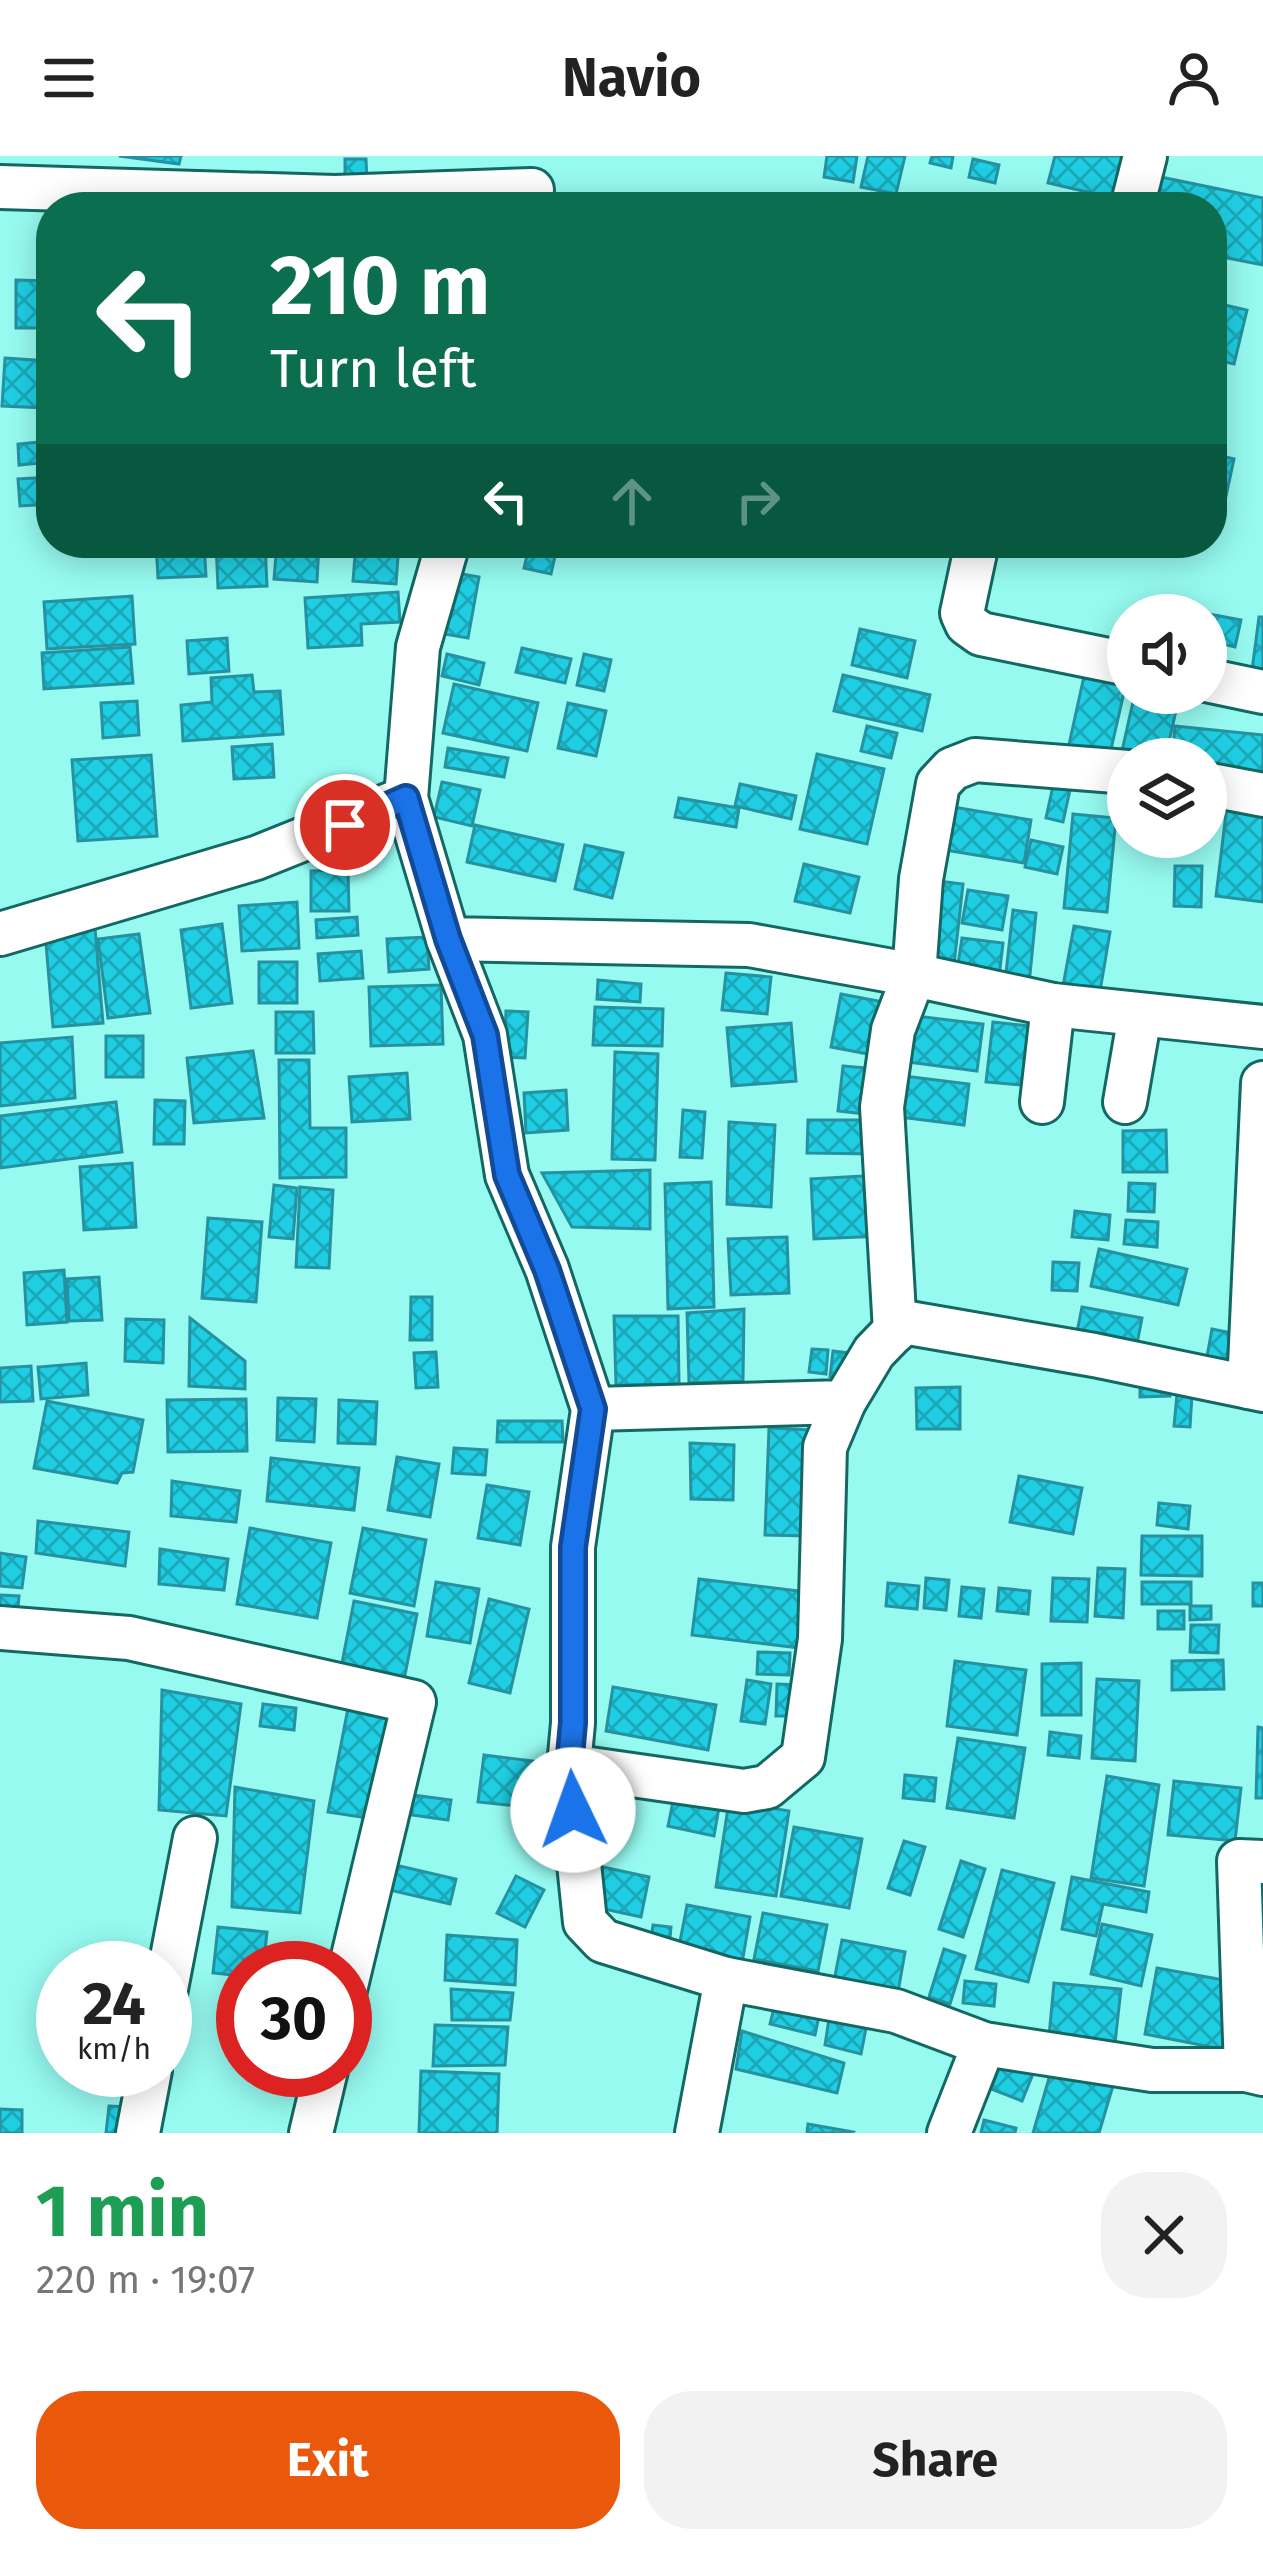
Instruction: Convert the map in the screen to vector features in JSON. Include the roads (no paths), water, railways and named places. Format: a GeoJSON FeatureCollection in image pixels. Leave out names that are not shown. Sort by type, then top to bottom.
{"type":"FeatureCollection","features":[{"type":"Feature","properties":{"kind":"street"},"geometry":{"type":"LineString","coordinates":[[1136,192],[1145,156]]}},
{"type":"Feature","properties":{"kind":"street"},"geometry":{"type":"LineString","coordinates":[[400,192],[533,184]]}},
{"type":"Feature","properties":{"kind":"street"},"geometry":{"type":"LineString","coordinates":[[0,188],[167,192]]}},
{"type":"Feature","properties":{"kind":"street"},"geometry":{"type":"LineString","coordinates":[[444,558],[418,647],[406,798],[448,939],[485,1035],[507,1175],[547,1270],[593,1409],[573,1547],[569,1766],[585,1922],[603,1941],[726,1979],[896,2011],[984,2044],[1152,2070],[1254,2072],[1239,1861],[1263,1862]]}},
{"type":"Feature","properties":{"kind":"street"},"geometry":{"type":"LineString","coordinates":[[974,558],[962,613],[967,624],[981,634],[1107,660]]}},
{"type":"Feature","properties":{"kind":"street"},"geometry":{"type":"LineString","coordinates":[[1227,684],[1263,692]]}},
{"type":"Feature","properties":{"kind":"street"},"geometry":{"type":"LineString","coordinates":[[895,1331],[882,1107],[893,1030],[914,975],[921,879],[938,784],[952,769],[974,760],[1107,770]]}},
{"type":"Feature","properties":{"kind":"street"},"geometry":{"type":"LineString","coordinates":[[1227,788],[1263,795]]}},
{"type":"Feature","properties":{"kind":"street"},"geometry":{"type":"LineString","coordinates":[[0,934],[256,858],[406,798]]}},
{"type":"Feature","properties":{"kind":"street"},"geometry":{"type":"LineString","coordinates":[[448,939],[749,945],[1053,1005],[1263,1027]]}},
{"type":"Feature","properties":{"kind":"street"},"geometry":{"type":"LineString","coordinates":[[1042,1102],[1053,1005]]}},
{"type":"Feature","properties":{"kind":"street"},"geometry":{"type":"LineString","coordinates":[[1125,1102],[1140,1015]]}},
{"type":"Feature","properties":{"kind":"street"},"geometry":{"type":"LineString","coordinates":[[569,1766],[744,1791],[767,1786],[803,1757],[820,1639],[825,1448],[844,1402],[874,1352],[903,1322],[1256,1388],[1263,1083]]}},
{"type":"Feature","properties":{"kind":"street"},"geometry":{"type":"LineString","coordinates":[[593,1409],[844,1402]]}},
{"type":"Feature","properties":{"kind":"street"},"geometry":{"type":"LineString","coordinates":[[0,1628],[129,1638],[414,1702],[357,1941]]}},
{"type":"Feature","properties":{"kind":"street"},"geometry":{"type":"LineString","coordinates":[[175,1941],[195,1838]]}},
{"type":"Feature","properties":{"kind":"street"},"geometry":{"type":"LineString","coordinates":[[697,2133],[726,1979]]}},
{"type":"Feature","properties":{"kind":"street"},"geometry":{"type":"LineString","coordinates":[[950,2133],[984,2044]]}},
{"type":"Feature","properties":{"kind":"street"},"geometry":{"type":"LineString","coordinates":[[138,2133],[145,2097]]}},
{"type":"Feature","properties":{"kind":"street"},"geometry":{"type":"LineString","coordinates":[[311,2133],[320,2097]]}}]}
